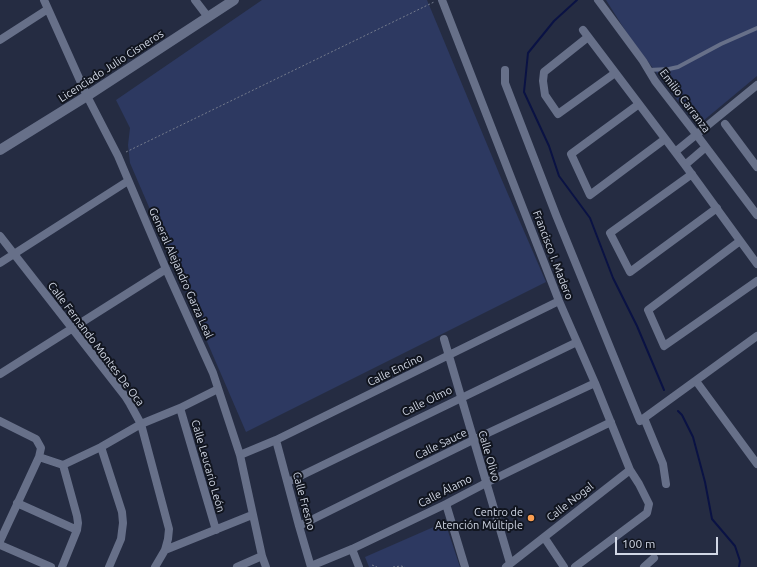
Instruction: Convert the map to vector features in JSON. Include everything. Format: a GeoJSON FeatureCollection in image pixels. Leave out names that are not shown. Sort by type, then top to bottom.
{"type":"FeatureCollection","features":[{"type":"Feature","properties":{"kind":"street","name":"General Alejandro Garza Leal"},"geometry":{"type":"LineString","coordinates":[[44,0],[87,96],[118,156],[213,374],[240,456],[252,515],[266,567]]}},
{"type":"Feature","properties":{"kind":"street"},"geometry":{"type":"LineString","coordinates":[[195,0],[208,17]]}},
{"type":"Feature","properties":{"kind":"street","name":"Licenciado Julio Cisneros"},"geometry":{"type":"LineString","coordinates":[[0,150],[87,96],[234,0]]}},
{"type":"Feature","properties":{"kind":"street","name":"Francisco I. Madero"},"geometry":{"type":"LineString","coordinates":[[442,0],[559,301],[595,383],[630,470],[649,502],[647,513],[575,567]]}},
{"type":"Feature","properties":{"kind":"street","name":"Emilio Carranza"},"geometry":{"type":"LineString","coordinates":[[600,1],[643,61],[655,81],[757,214]]}},
{"type":"Feature","properties":{"kind":"street"},"geometry":{"type":"LineString","coordinates":[[0,40],[48,9]]}},
{"type":"Feature","properties":{"kind":"street"},"geometry":{"type":"LineString","coordinates":[[583,30],[686,165],[757,264]]}},
{"type":"Feature","properties":{"kind":"street"},"geometry":{"type":"LineString","coordinates":[[588,37],[544,72],[543,81],[545,94],[558,114],[615,73]]}},
{"type":"Feature","properties":{"kind":"street"},"geometry":{"type":"LineString","coordinates":[[505,70],[505,83],[556,215],[640,421],[757,336]]}},
{"type":"Feature","properties":{"kind":"street"},"geometry":{"type":"LineString","coordinates":[[675,152],[757,85]]}},
{"type":"Feature","properties":{"kind":"street"},"geometry":{"type":"LineString","coordinates":[[639,104],[571,154],[590,195],[665,139]]}},
{"type":"Feature","properties":{"kind":"street"},"geometry":{"type":"LineString","coordinates":[[725,124],[757,167]]}},
{"type":"Feature","properties":{"kind":"street"},"geometry":{"type":"LineString","coordinates":[[686,165],[706,147]]}},
{"type":"Feature","properties":{"kind":"street"},"geometry":{"type":"LineString","coordinates":[[692,174],[610,233],[630,272],[717,208]]}},
{"type":"Feature","properties":{"kind":"street"},"geometry":{"type":"LineString","coordinates":[[0,263],[128,181]]}},
{"type":"Feature","properties":{"kind":"street","name":"Calle Fernando Montes De Oca"},"geometry":{"type":"LineString","coordinates":[[0,236],[130,404],[141,424],[169,529],[165,550],[155,567]]}},
{"type":"Feature","properties":{"kind":"street"},"geometry":{"type":"LineString","coordinates":[[740,241],[648,310],[664,346],[757,281]]}},
{"type":"Feature","properties":{"kind":"street"},"geometry":{"type":"LineString","coordinates":[[0,374],[166,269]]}},
{"type":"Feature","properties":{"kind":"street","name":"Calle Encino"},"geometry":{"type":"LineString","coordinates":[[240,456],[449,356],[559,301]]}},
{"type":"Feature","properties":{"kind":"street","name":"Calle Olivo"},"geometry":{"type":"LineString","coordinates":[[444,339],[508,565]]}},
{"type":"Feature","properties":{"kind":"street","name":"Calle Olmo"},"geometry":{"type":"LineString","coordinates":[[288,482],[577,342]]}},
{"type":"Feature","properties":{"kind":"street"},"geometry":{"type":"LineString","coordinates":[[696,381],[757,464]]}},
{"type":"Feature","properties":{"kind":"street","name":"Calle Sauce"},"geometry":{"type":"LineString","coordinates":[[299,526],[473,440],[595,383]]}},
{"type":"Feature","properties":{"kind":"street"},"geometry":{"type":"LineString","coordinates":[[39,457],[63,465],[101,447],[141,424],[180,408],[218,389]]}},
{"type":"Feature","properties":{"kind":"street","name":"Calle Leucario León"},"geometry":{"type":"LineString","coordinates":[[180,408],[216,530]]}},
{"type":"Feature","properties":{"kind":"street"},"geometry":{"type":"LineString","coordinates":[[644,418],[663,464],[666,484]]}},
{"type":"Feature","properties":{"kind":"street"},"geometry":{"type":"LineString","coordinates":[[0,421],[36,439],[42,448],[0,543],[51,567]]}},
{"type":"Feature","properties":{"kind":"street","name":"Calle Álamo"},"geometry":{"type":"LineString","coordinates":[[311,567],[446,504],[611,422]]}},
{"type":"Feature","properties":{"kind":"street","name":"Calle Fresno"},"geometry":{"type":"LineString","coordinates":[[276,440],[311,567]]}},
{"type":"Feature","properties":{"kind":"street"},"geometry":{"type":"LineString","coordinates":[[101,447],[122,512],[124,523],[121,538],[109,567]]}},
{"type":"Feature","properties":{"kind":"street"},"geometry":{"type":"LineString","coordinates":[[62,567],[77,530],[77,516],[63,465]]}},
{"type":"Feature","properties":{"kind":"street","name":"Calle Nogal"},"geometry":{"type":"LineString","coordinates":[[508,565],[630,470]]}},
{"type":"Feature","properties":{"kind":"street"},"geometry":{"type":"LineString","coordinates":[[17,503],[77,530]]}},
{"type":"Feature","properties":{"kind":"street"},"geometry":{"type":"LineString","coordinates":[[446,504],[465,567]]}},
{"type":"Feature","properties":{"kind":"street"},"geometry":{"type":"LineString","coordinates":[[165,550],[252,515]]}},
{"type":"Feature","properties":{"kind":"street"},"geometry":{"type":"LineString","coordinates":[[544,537],[564,567]]}},
{"type":"Feature","properties":{"kind":"street"},"geometry":{"type":"LineString","coordinates":[[352,549],[359,567]]}},
{"type":"Feature","properties":{"kind":"street"},"geometry":{"type":"LineString","coordinates":[[237,567],[262,556]]}},
{"type":"Feature","properties":{"kind":"street"},"geometry":{"type":"LineString","coordinates":[[644,567],[654,558]]}},
{"type":"Feature","properties":{"kind":"lane"},"geometry":{"type":"LineString","coordinates":[[648,70],[678,67],[721,44],[757,28]]}},
{"type":"Feature","properties":{"kind":"path"},"geometry":{"type":"LineString","coordinates":[[118,156],[438,0]]}},
{"type":"Feature","properties":{"kind":"path"},"geometry":{"type":"LineString","coordinates":[[372,565],[377,567]]}},
{"type":"Feature","properties":{"kind":"path"},"geometry":{"type":"LineString","coordinates":[[393,567],[405,567]]}},
{"type":"Feature","properties":{"kind":"shaded area"},"geometry":{"type":"Polygon","coordinates":[[[262,0],[427,0],[546,282],[246,432],[130,163],[128,145],[130,128],[116,100],[262,0]]]}},
{"type":"Feature","properties":{"kind":"shaded area"},"geometry":{"type":"Polygon","coordinates":[[[606,0],[757,0],[757,76],[697,126],[630,38],[606,0]]]}},
{"type":"Feature","properties":{"kind":"shaded area"},"geometry":{"type":"Polygon","coordinates":[[[445,522],[460,567],[369,567],[365,557],[445,522]]]}},
{"type":"Feature","properties":{"kind":"waterway"},"geometry":{"type":"LineString","coordinates":[[577,0],[554,21],[528,53],[524,92],[549,146],[559,176],[590,218],[613,278],[637,326],[664,390]]}},
{"type":"Feature","properties":{"kind":"waterway"},"geometry":{"type":"LineString","coordinates":[[678,411],[682,415],[693,437],[705,482],[712,519],[735,546],[740,561],[739,567]]}},
{"type":"Feature","properties":{"kind":"place","name":"Centro de Atención Múltiple"},"geometry":{"type":"Point","coordinates":[531,518]}}]}
